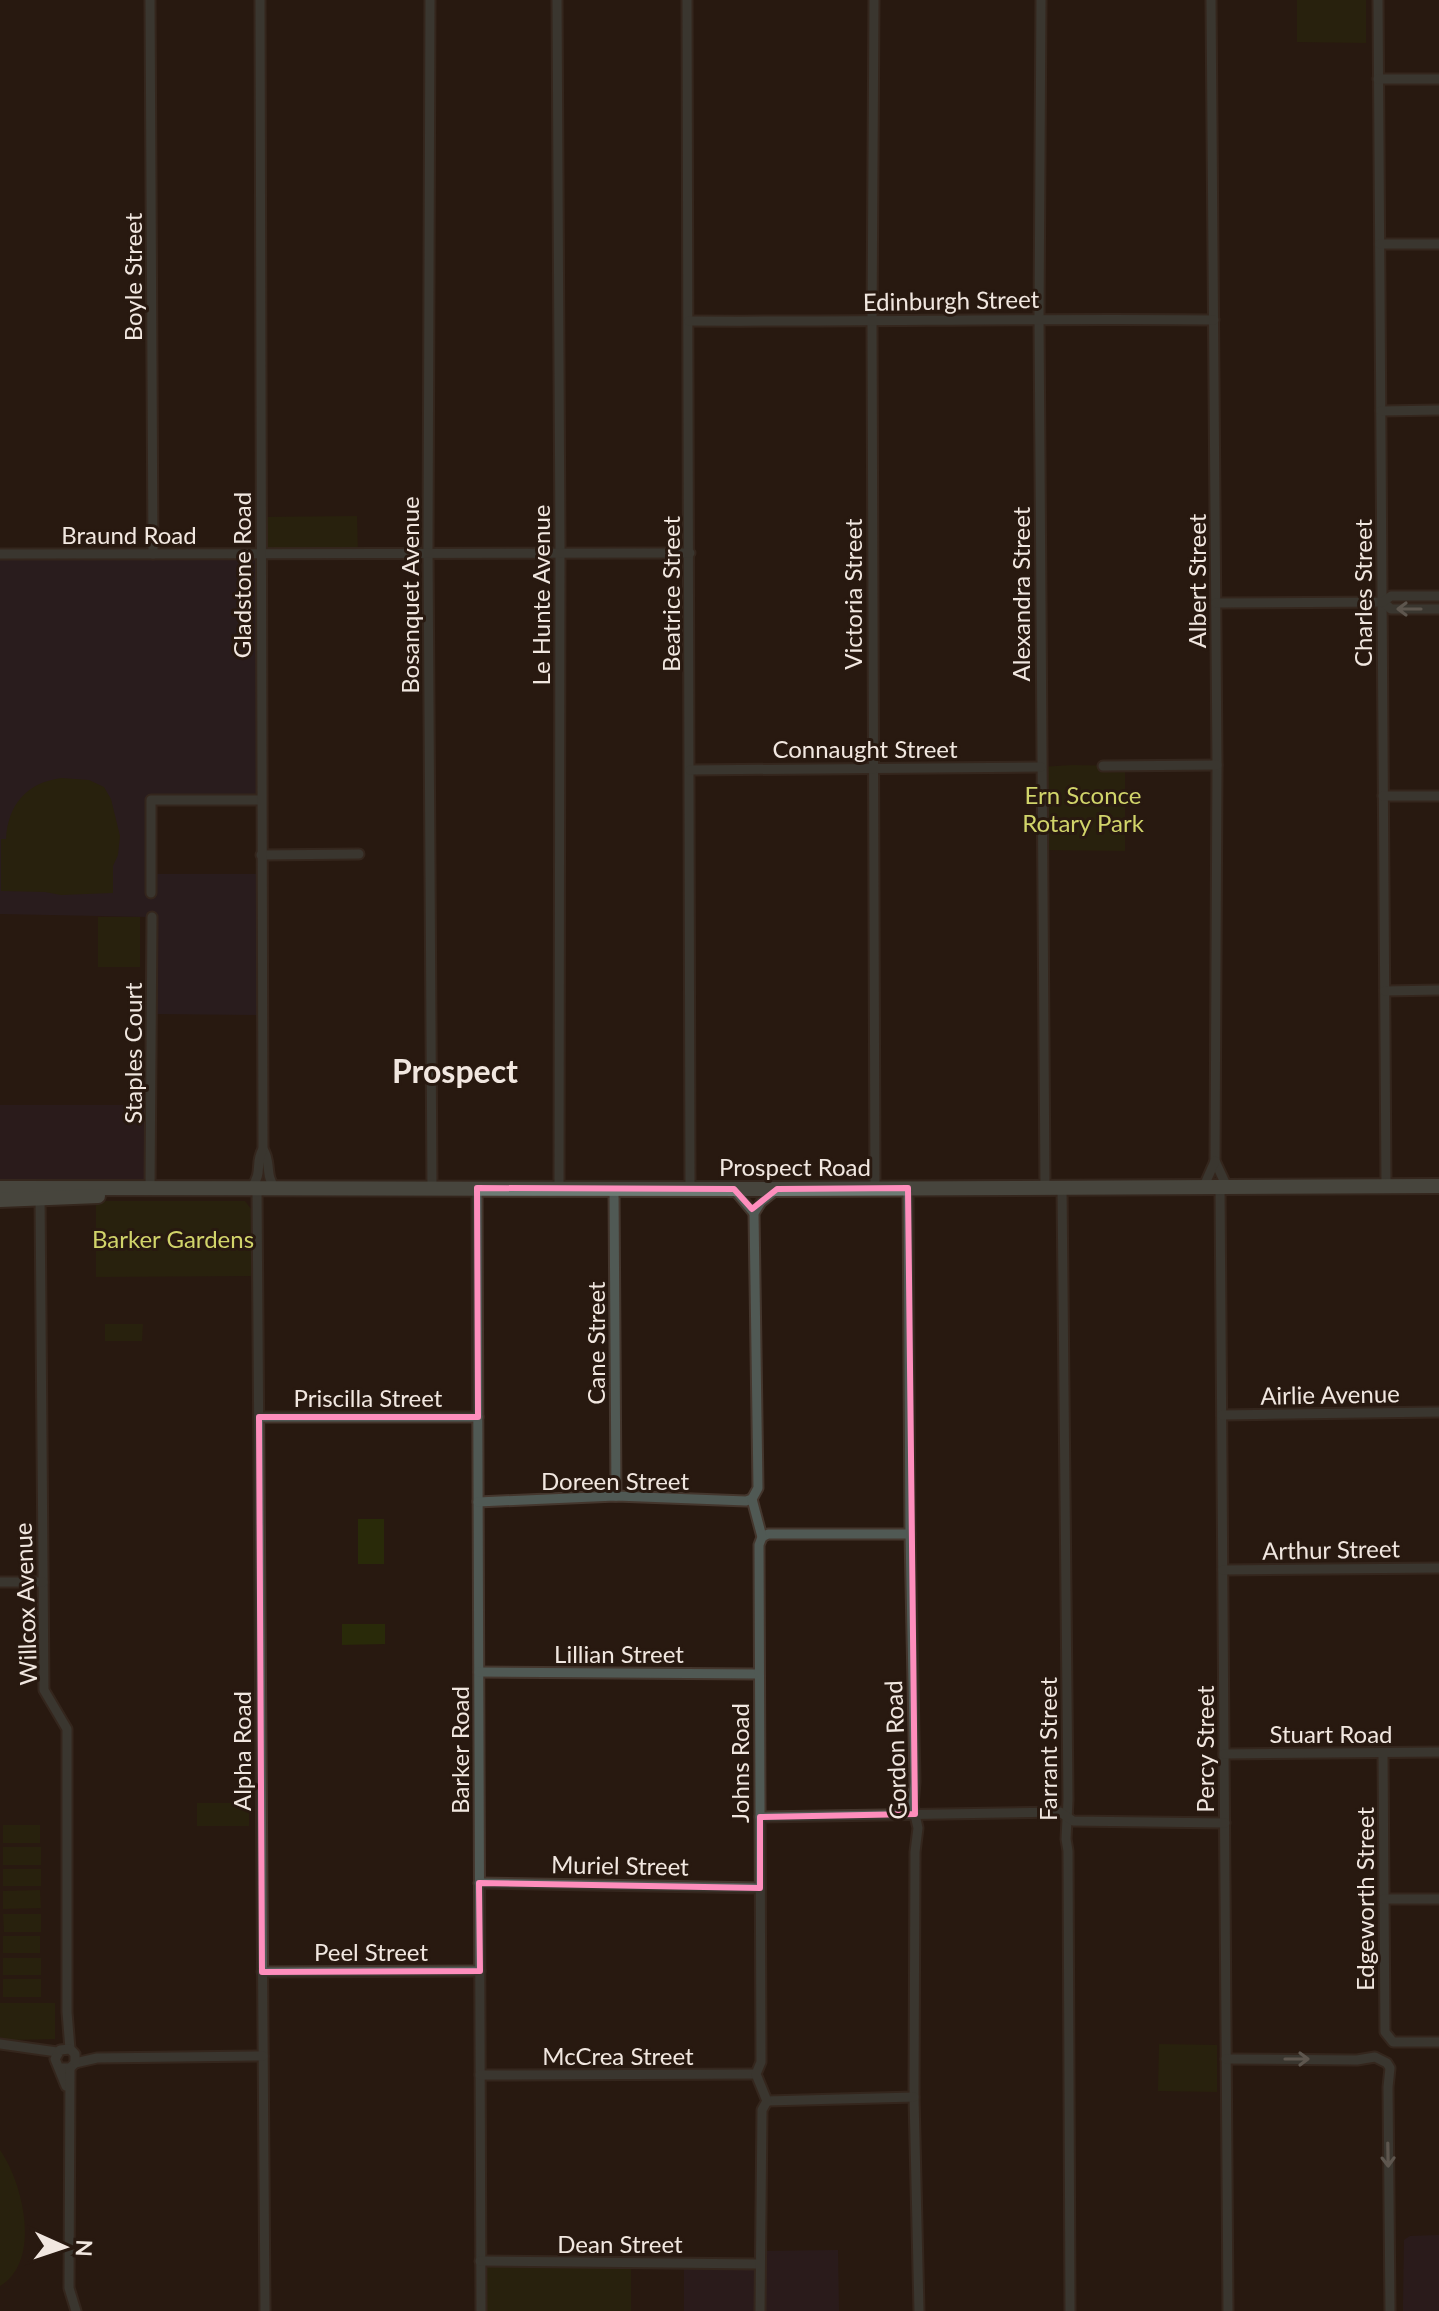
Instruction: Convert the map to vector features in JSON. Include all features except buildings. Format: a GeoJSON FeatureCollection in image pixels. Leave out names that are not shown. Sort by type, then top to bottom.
{"type":"FeatureCollection","features":[{"type":"Feature","properties":{"kind":"main road","name":"Prospect Road"},"geometry":{"type":"LineString","coordinates":[[0,1188],[40,1194],[108,1196],[150,1189],[1439,1186]]}},
{"type":"Feature","properties":{"kind":"main road","name":"Prospect Road"},"geometry":{"type":"LineString","coordinates":[[0,1200],[40,1194]]}},
{"type":"Feature","properties":{"kind":"street","name":"Boyle Street"},"geometry":{"type":"LineString","coordinates":[[150,0],[153,554]]}},
{"type":"Feature","properties":{"kind":"street","name":"Gladstone Road"},"geometry":{"type":"LineString","coordinates":[[260,0],[263,1149],[268,1161],[269,1180],[276,1189]]}},
{"type":"Feature","properties":{"kind":"street","name":"Bosanquet Avenue"},"geometry":{"type":"LineString","coordinates":[[430,0],[428,554],[432,1189]]}},
{"type":"Feature","properties":{"kind":"street","name":"Le Hunte Avenue"},"geometry":{"type":"LineString","coordinates":[[557,0],[559,1189]]}},
{"type":"Feature","properties":{"kind":"street","name":"Beatrice Street"},"geometry":{"type":"LineString","coordinates":[[687,0],[690,1188]]}},
{"type":"Feature","properties":{"kind":"street","name":"Victoria Street"},"geometry":{"type":"LineString","coordinates":[[874,0],[872,769],[875,1188]]}},
{"type":"Feature","properties":{"kind":"street","name":"Alexandra Street"},"geometry":{"type":"LineString","coordinates":[[1041,0],[1039,318],[1045,1187]]}},
{"type":"Feature","properties":{"kind":"street","name":"Albert Street"},"geometry":{"type":"LineString","coordinates":[[1211,0],[1217,765],[1215,1161],[1223,1186]]}},
{"type":"Feature","properties":{"kind":"street","name":"Charles Street"},"geometry":{"type":"LineString","coordinates":[[1378,0],[1386,1186]]}},
{"type":"Feature","properties":{"kind":"street"},"geometry":{"type":"LineString","coordinates":[[1378,79],[1439,79]]}},
{"type":"Feature","properties":{"kind":"street"},"geometry":{"type":"LineString","coordinates":[[1380,244],[1439,244]]}},
{"type":"Feature","properties":{"kind":"street","name":"Edinburgh Street"},"geometry":{"type":"LineString","coordinates":[[689,321],[1214,320]]}},
{"type":"Feature","properties":{"kind":"street"},"geometry":{"type":"LineString","coordinates":[[1381,411],[1439,410]]}},
{"type":"Feature","properties":{"kind":"street","name":"Braund Road"},"geometry":{"type":"LineString","coordinates":[[0,554],[690,553]]}},
{"type":"Feature","properties":{"kind":"street"},"geometry":{"type":"LineString","coordinates":[[1216,603],[1383,602],[1391,596],[1439,596]]}},
{"type":"Feature","properties":{"kind":"street"},"geometry":{"type":"LineString","coordinates":[[1383,602],[1391,609],[1439,609]]}},
{"type":"Feature","properties":{"kind":"street"},"geometry":{"type":"LineString","coordinates":[[1103,766],[1217,765]]}},
{"type":"Feature","properties":{"kind":"street","name":"Connaught Street"},"geometry":{"type":"LineString","coordinates":[[690,770],[1041,767]]}},
{"type":"Feature","properties":{"kind":"street"},"geometry":{"type":"LineString","coordinates":[[1383,796],[1439,796]]}},
{"type":"Feature","properties":{"kind":"street"},"geometry":{"type":"LineString","coordinates":[[151,893],[151,800],[261,800]]}},
{"type":"Feature","properties":{"kind":"street"},"geometry":{"type":"LineString","coordinates":[[261,855],[359,854]]}},
{"type":"Feature","properties":{"kind":"street","name":"Staples Court"},"geometry":{"type":"LineString","coordinates":[[150,1189],[152,917]]}},
{"type":"Feature","properties":{"kind":"street"},"geometry":{"type":"LineString","coordinates":[[1385,991],[1439,990]]}},
{"type":"Feature","properties":{"kind":"street","name":"Gladstone Road"},"geometry":{"type":"LineString","coordinates":[[254,1190],[259,1178],[259,1156],[263,1149]]}},
{"type":"Feature","properties":{"kind":"street","name":"Albert Street"},"geometry":{"type":"LineString","coordinates":[[1204,1186],[1215,1161]]}},
{"type":"Feature","properties":{"kind":"street","name":"Percy Street"},"geometry":{"type":"LineString","coordinates":[[1223,1186],[1228,2311]]}},
{"type":"Feature","properties":{"kind":"street","name":"Farrant Street"},"geometry":{"type":"LineString","coordinates":[[1062,1187],[1070,2311]]}},
{"type":"Feature","properties":{"kind":"street","name":"Barker Road"},"geometry":{"type":"LineString","coordinates":[[477,1188],[481,2311]]}},
{"type":"Feature","properties":{"kind":"street","name":"Gordon Road"},"geometry":{"type":"LineString","coordinates":[[908,1188],[913,1806],[918,1828],[915,1852],[914,2097],[919,2311]]}},
{"type":"Feature","properties":{"kind":"street","name":"Cane Street"},"geometry":{"type":"LineString","coordinates":[[614,1189],[616,1496]]}},
{"type":"Feature","properties":{"kind":"street"},"geometry":{"type":"LineString","coordinates":[[734,1189],[754,1213],[761,1202],[777,1189]]}},
{"type":"Feature","properties":{"kind":"street","name":"Alpha Road"},"geometry":{"type":"LineString","coordinates":[[254,1190],[259,1417],[265,2311]]}},
{"type":"Feature","properties":{"kind":"street","name":"Willcox Avenue"},"geometry":{"type":"LineString","coordinates":[[40,1194],[44,1690],[67,1729],[65,2058],[69,2095],[69,2288],[76,2311]]}},
{"type":"Feature","properties":{"kind":"street","name":"Johns Road"},"geometry":{"type":"LineString","coordinates":[[754,1213],[758,1488],[752,1499],[762,1537],[759,1545],[758,1674],[761,2062],[756,2074],[767,2101]]}},
{"type":"Feature","properties":{"kind":"street","name":"Airlie Avenue"},"geometry":{"type":"LineString","coordinates":[[1222,1415],[1439,1412]]}},
{"type":"Feature","properties":{"kind":"street","name":"Priscilla Street"},"geometry":{"type":"LineString","coordinates":[[259,1417],[478,1417]]}},
{"type":"Feature","properties":{"kind":"street","name":"Doreen Street"},"geometry":{"type":"LineString","coordinates":[[478,1502],[616,1496],[752,1499]]}},
{"type":"Feature","properties":{"kind":"street"},"geometry":{"type":"LineString","coordinates":[[762,1537],[768,1534],[910,1534]]}},
{"type":"Feature","properties":{"kind":"street","name":"Arthur Street"},"geometry":{"type":"LineString","coordinates":[[1223,1570],[1439,1568]]}},
{"type":"Feature","properties":{"kind":"street"},"geometry":{"type":"LineString","coordinates":[[0,1582],[43,1582]]}},
{"type":"Feature","properties":{"kind":"street","name":"Lillian Street"},"geometry":{"type":"LineString","coordinates":[[479,1672],[758,1674]]}},
{"type":"Feature","properties":{"kind":"street","name":"Stuart Road"},"geometry":{"type":"LineString","coordinates":[[1224,1754],[1439,1752]]}},
{"type":"Feature","properties":{"kind":"street","name":"Edgeworth Street"},"geometry":{"type":"LineString","coordinates":[[1383,1753],[1385,2032],[1393,2042],[1439,2042]]}},
{"type":"Feature","properties":{"kind":"street"},"geometry":{"type":"LineString","coordinates":[[760,1817],[1060,1812],[1073,1821],[1225,1823]]}},
{"type":"Feature","properties":{"kind":"street","name":"Muriel Street"},"geometry":{"type":"LineString","coordinates":[[479,1883],[760,1888]]}},
{"type":"Feature","properties":{"kind":"street"},"geometry":{"type":"LineString","coordinates":[[1384,1899],[1439,1899]]}},
{"type":"Feature","properties":{"kind":"street","name":"Peel Street"},"geometry":{"type":"LineString","coordinates":[[262,1972],[480,1971]]}},
{"type":"Feature","properties":{"kind":"street"},"geometry":{"type":"LineString","coordinates":[[0,2044],[65,2058],[263,2056]]}},
{"type":"Feature","properties":{"kind":"street"},"geometry":{"type":"LineString","coordinates":[[1226,2059],[1357,2060],[1375,2057],[1390,2068],[1390,2311]]}},
{"type":"Feature","properties":{"kind":"street","name":"McCrea Street"},"geometry":{"type":"LineString","coordinates":[[480,2075],[756,2074]]}},
{"type":"Feature","properties":{"kind":"street"},"geometry":{"type":"LineString","coordinates":[[760,2311],[762,2110],[767,2101],[914,2097]]}},
{"type":"Feature","properties":{"kind":"street","name":"Dean Street"},"geometry":{"type":"LineString","coordinates":[[480,2261],[759,2264]]}},
{"type":"Feature","properties":{"kind":"highlighted area"},"geometry":{"type":"Polygon","coordinates":[[[477,1188],[734,1189],[752,1209],[777,1189],[908,1188],[915,1814],[760,1817],[760,1888],[479,1883],[480,1971],[262,1972],[259,1417],[478,1417],[477,1188]]]}},
{"type":"Feature","properties":{"kind":"shaded area"},"geometry":{"type":"Polygon","coordinates":[[[0,554],[261,554],[261,800],[152,800],[152,874],[261,874],[262,1015],[152,1014],[151,917],[0,914],[0,554]]]}},
{"type":"Feature","properties":{"kind":"shaded area"},"geometry":{"type":"Polygon","coordinates":[[[0,1105],[151,1105],[150,1189],[0,1188],[0,1105]]]}},
{"type":"Feature","properties":{"kind":"shaded area"},"geometry":{"type":"Polygon","coordinates":[[[1439,2235],[1439,2311],[1403,2311],[1404,2240],[1410,2236],[1439,2235]]]}},
{"type":"Feature","properties":{"kind":"shaded area"},"geometry":{"type":"Polygon","coordinates":[[[838,2250],[839,2311],[684,2311],[684,2263],[759,2264],[759,2251],[838,2250]]]}},
{"type":"Feature","properties":{"kind":"green space"},"geometry":{"type":"Polygon","coordinates":[[[1297,0],[1366,0],[1366,43],[1297,42],[1297,0]]]}},
{"type":"Feature","properties":{"kind":"green space"},"geometry":{"type":"Polygon","coordinates":[[[357,516],[358,555],[261,554],[261,517],[357,516]]]}},
{"type":"Feature","properties":{"kind":"green space","name":"Ern Sconce Rotary Park"},"geometry":{"type":"Polygon","coordinates":[[[1125,766],[1125,851],[1041,850],[1041,767],[1125,766]]]}},
{"type":"Feature","properties":{"kind":"green space"},"geometry":{"type":"Polygon","coordinates":[[[61,778],[89,780],[104,787],[111,799],[120,836],[113,866],[113,893],[61,895],[1,891],[1,839],[6,839],[15,806],[38,785],[61,778]]]}},
{"type":"Feature","properties":{"kind":"green space"},"geometry":{"type":"Polygon","coordinates":[[[98,917],[140,917],[140,967],[98,967],[98,917]]]}},
{"type":"Feature","properties":{"kind":"green space","name":"Barker Gardens"},"geometry":{"type":"Polygon","coordinates":[[[96,1201],[245,1201],[251,1209],[251,1276],[96,1277],[96,1201]]]}},
{"type":"Feature","properties":{"kind":"green space"},"geometry":{"type":"Polygon","coordinates":[[[105,1324],[143,1324],[142,1341],[105,1341],[105,1324]]]}},
{"type":"Feature","properties":{"kind":"green space"},"geometry":{"type":"Polygon","coordinates":[[[358,1519],[384,1519],[384,1564],[358,1564],[358,1519]]]}},
{"type":"Feature","properties":{"kind":"green space"},"geometry":{"type":"Polygon","coordinates":[[[342,1624],[385,1624],[385,1644],[342,1645],[342,1624]]]}},
{"type":"Feature","properties":{"kind":"green space"},"geometry":{"type":"Polygon","coordinates":[[[197,1803],[249,1803],[249,1826],[197,1826],[197,1803]]]}},
{"type":"Feature","properties":{"kind":"green space"},"geometry":{"type":"Polygon","coordinates":[[[3,1825],[40,1825],[40,1843],[3,1843],[3,1825]]]}},
{"type":"Feature","properties":{"kind":"green space"},"geometry":{"type":"Polygon","coordinates":[[[3,1847],[41,1847],[41,1865],[3,1865],[3,1847]]]}},
{"type":"Feature","properties":{"kind":"green space"},"geometry":{"type":"Polygon","coordinates":[[[3,1869],[41,1869],[41,1886],[3,1886],[3,1869]]]}},
{"type":"Feature","properties":{"kind":"green space"},"geometry":{"type":"Polygon","coordinates":[[[40,1890],[41,1908],[3,1909],[3,1891],[40,1890]]]}},
{"type":"Feature","properties":{"kind":"green space"},"geometry":{"type":"Polygon","coordinates":[[[3,1914],[41,1914],[41,1932],[4,1932],[3,1914]]]}},
{"type":"Feature","properties":{"kind":"green space"},"geometry":{"type":"Polygon","coordinates":[[[3,1936],[40,1936],[40,1953],[3,1953],[3,1936]]]}},
{"type":"Feature","properties":{"kind":"green space"},"geometry":{"type":"Polygon","coordinates":[[[3,1958],[41,1958],[41,1975],[3,1975],[3,1958]]]}},
{"type":"Feature","properties":{"kind":"green space"},"geometry":{"type":"Polygon","coordinates":[[[3,1979],[41,1979],[41,1997],[3,1997],[3,1979]]]}},
{"type":"Feature","properties":{"kind":"green space"},"geometry":{"type":"Polygon","coordinates":[[[0,2003],[55,2003],[55,2039],[10,2040],[0,2037],[0,2003]]]}},
{"type":"Feature","properties":{"kind":"green space"},"geometry":{"type":"Polygon","coordinates":[[[1159,2044],[1217,2045],[1217,2092],[1158,2091],[1159,2044]]]}},
{"type":"Feature","properties":{"kind":"green space"},"geometry":{"type":"Polygon","coordinates":[[[0,2150],[16,2182],[25,2241],[13,2274],[0,2286],[0,2150]]]}},
{"type":"Feature","properties":{"kind":"green space"},"geometry":{"type":"Polygon","coordinates":[[[482,2265],[631,2268],[631,2311],[483,2311],[482,2265]]]}},
{"type":"Feature","properties":{"kind":"district","name":"Prospect"},"geometry":{"type":"Point","coordinates":[455,1070]}}]}
